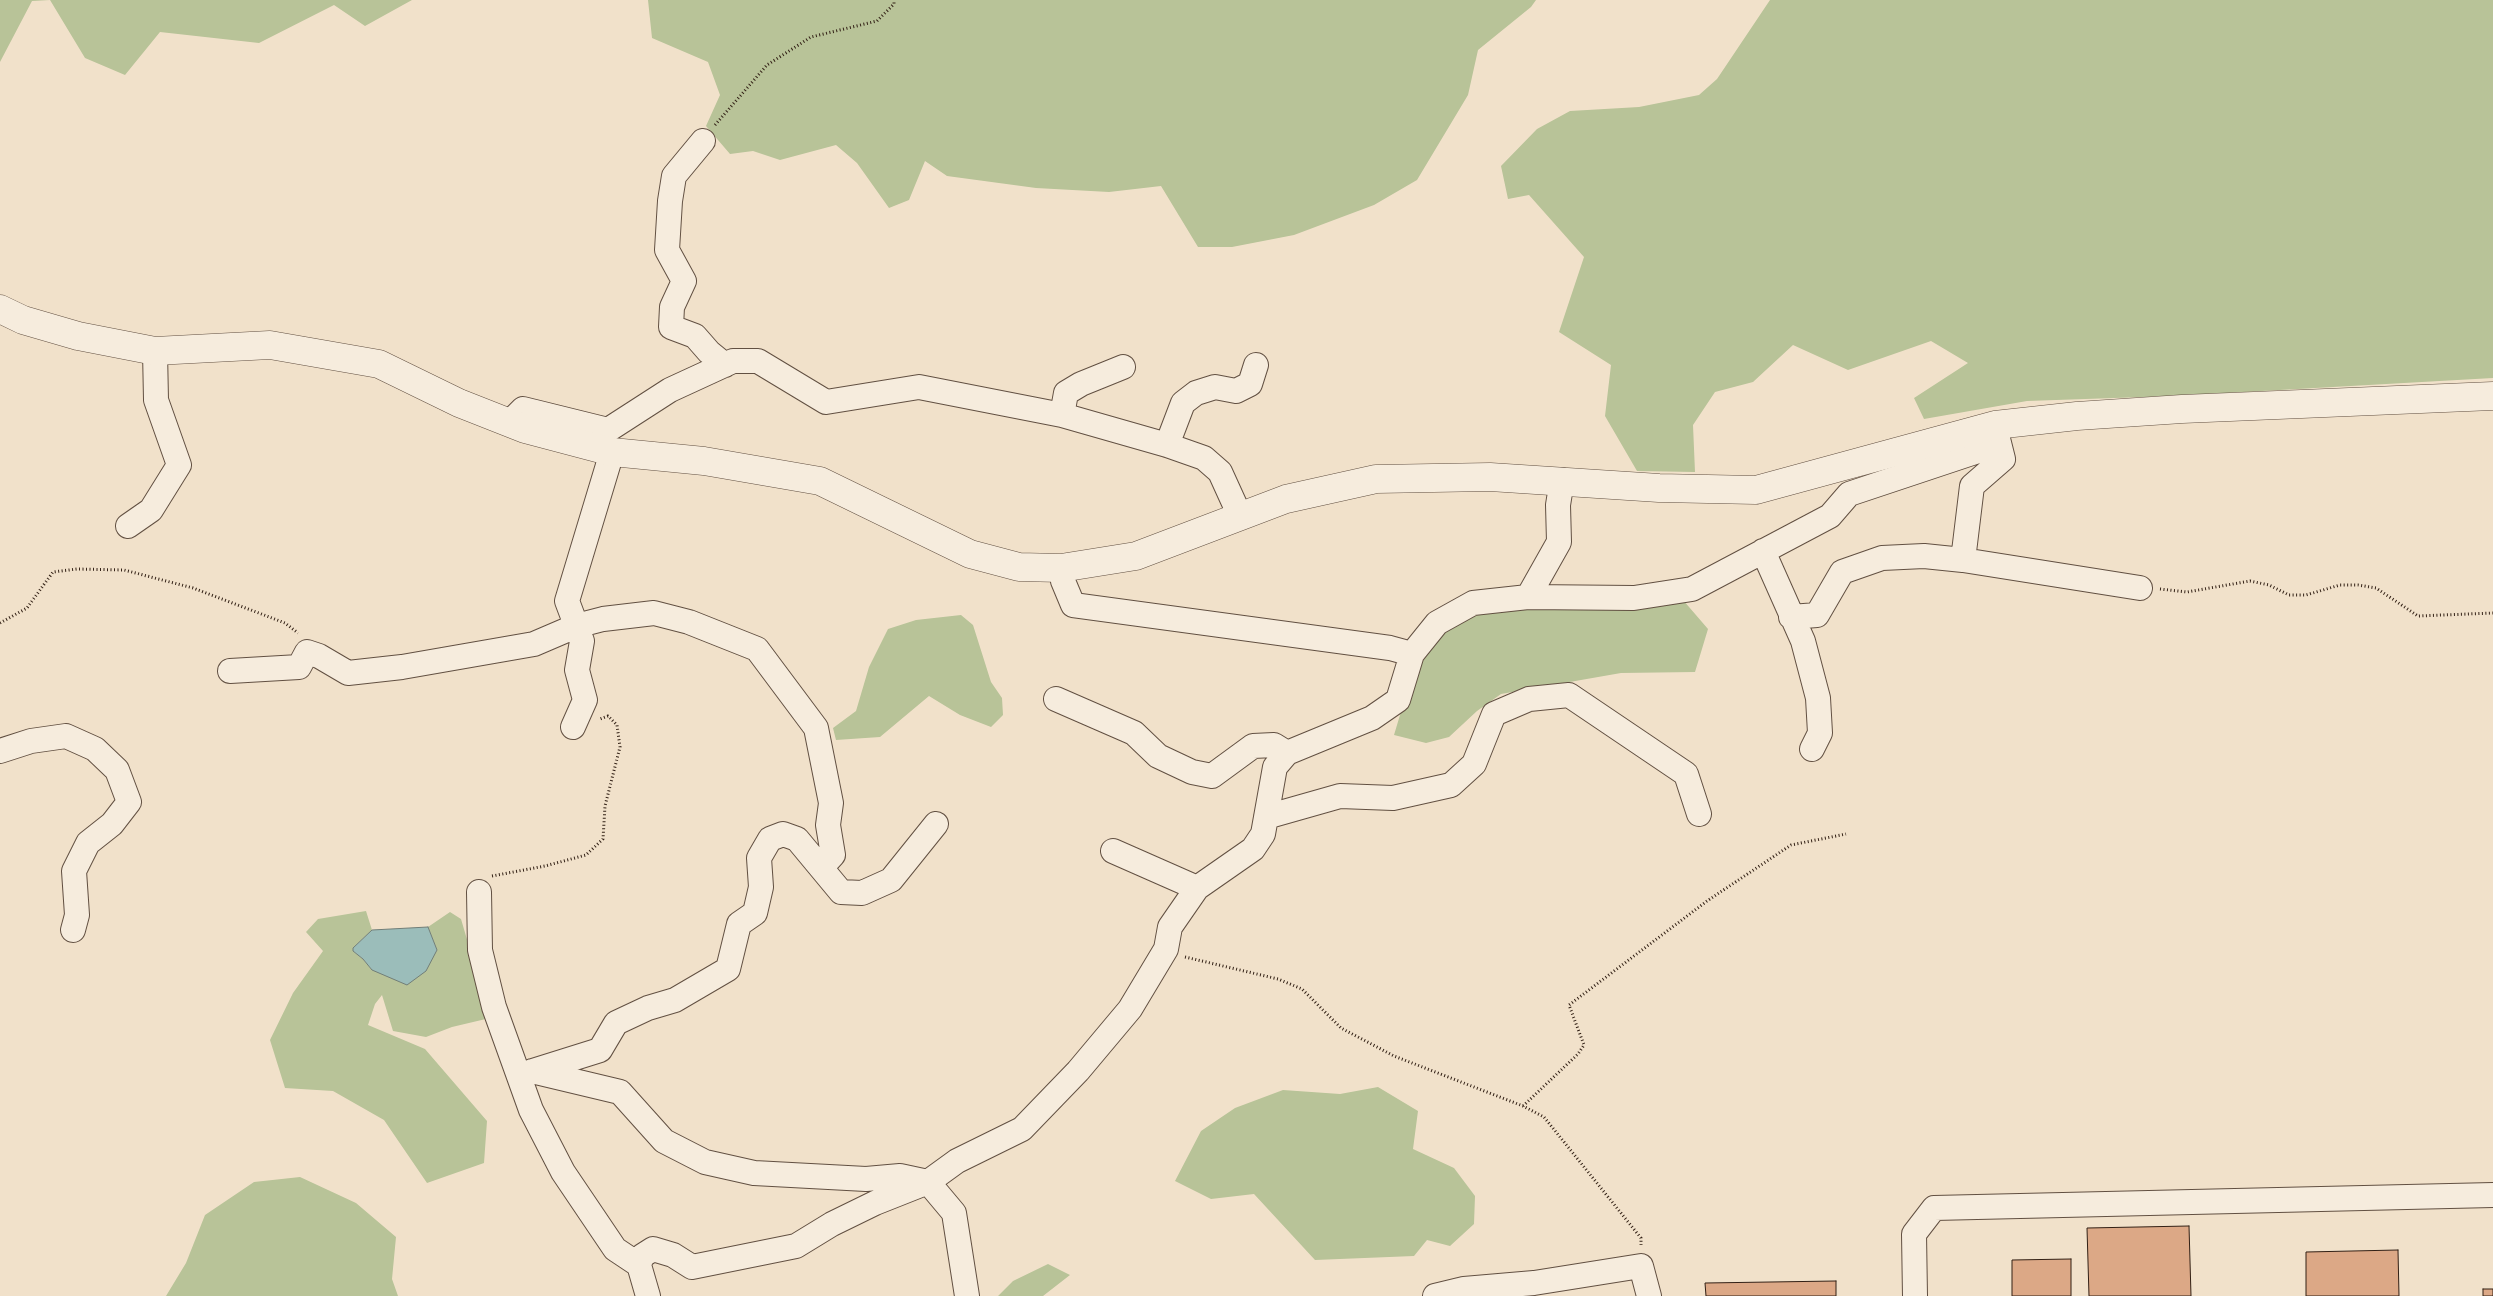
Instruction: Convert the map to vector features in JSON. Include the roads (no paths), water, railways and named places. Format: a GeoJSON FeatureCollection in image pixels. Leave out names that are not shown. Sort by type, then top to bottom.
{"type":"FeatureCollection","features":[{"type":"Feature","properties":{"kind":"street"},"geometry":{"type":"LineString","coordinates":[[703,141],[674,176],[670,201],[667,250],[684,281],[672,307],[671,327],[694,336],[725,365]]}},
{"type":"Feature","properties":{"kind":"street"},"geometry":{"type":"LineString","coordinates":[[0,309],[23,320],[78,336],[154,351],[270,345],[379,364],[460,403],[509,423],[612,452],[704,461],[820,481],[970,554],[1019,567],[1060,568],[1136,556],[1286,499],[1376,479],[1490,477],[1562,480],[1659,488],[1756,490],[1997,434],[2182,409],[2493,396]]}},
{"type":"Feature","properties":{"kind":"street"},"geometry":{"type":"LineString","coordinates":[[128,526],[151,510],[179,465],[156,400],[154,351]]}},
{"type":"Feature","properties":{"kind":"street"},"geometry":{"type":"LineString","coordinates":[[509,423],[523,409],[608,430],[670,390],[733,361],[758,361],[826,402],[919,388],[1062,415],[1167,445],[1204,458],[1220,472],[1240,516]]}},
{"type":"Feature","properties":{"kind":"street"},"geometry":{"type":"LineString","coordinates":[[1167,445],[1183,403],[1196,393],[1215,386],[1236,390],[1250,384],[1256,365]]}},
{"type":"Feature","properties":{"kind":"street"},"geometry":{"type":"LineString","coordinates":[[1062,415],[1066,393],[1082,384],[1123,367]]}},
{"type":"Feature","properties":{"kind":"street"},"geometry":{"type":"LineString","coordinates":[[648,1296],[639,1265],[642,1256],[652,1249],[673,1255],[692,1267],[796,1246],[832,1224],[875,1202],[928,1182],[957,1161],[1022,1129],[1078,1071],[1130,1009],[1166,949],[1170,927],[1197,888],[1253,849],[1263,834],[1275,767],[1287,753],[1372,718],[1398,700],[1412,654],[1437,623],[1473,603],[1528,597],[1634,598],[1692,589],[1830,516],[1848,494],[1997,434]]}},
{"type":"Feature","properties":{"kind":"street"},"geometry":{"type":"LineString","coordinates":[[1963,560],[1972,486],[2003,459],[1997,434]]}},
{"type":"Feature","properties":{"kind":"street"},"geometry":{"type":"LineString","coordinates":[[573,727],[585,700],[578,670],[582,641],[567,600],[612,452]]}},
{"type":"Feature","properties":{"kind":"street"},"geometry":{"type":"LineString","coordinates":[[1528,597],[1559,542],[1558,505],[1562,480]]}},
{"type":"Feature","properties":{"kind":"street"},"geometry":{"type":"LineString","coordinates":[[1762,552],[1803,641],[1818,698],[1820,733],[1812,750]]}},
{"type":"Feature","properties":{"kind":"street"},"geometry":{"type":"LineString","coordinates":[[1791,617],[1817,615],[1842,572],[1882,558],[1924,556],[1963,560],[2140,588]]}},
{"type":"Feature","properties":{"kind":"street"},"geometry":{"type":"LineString","coordinates":[[1060,568],[1073,605],[1390,648],[1412,654]]}},
{"type":"Feature","properties":{"kind":"street"},"geometry":{"type":"LineString","coordinates":[[230,671],[299,667],[307,652],[319,656],[348,672],[384,669],[534,644],[576,626],[603,619],[654,613],[689,622],[757,649],[816,728],[830,803],[828,825],[833,855],[822,867]]}},
{"type":"Feature","properties":{"kind":"street"},"geometry":{"type":"LineString","coordinates":[[1266,818],[1340,796],[1393,798],[1451,786],[1474,764],[1494,714],[1529,699],[1569,695],[1686,774],[1699,814]]}},
{"type":"Feature","properties":{"kind":"street"},"geometry":{"type":"LineString","coordinates":[[1056,699],[1134,733],[1158,756],[1192,772],[1212,776],[1253,746],[1274,745],[1287,753]]}},
{"type":"Feature","properties":{"kind":"street"},"geometry":{"type":"LineString","coordinates":[[0,751],[31,741],[66,736],[95,750],[117,770],[129,802],[112,824],[88,843],[74,871],[77,915],[73,930]]}},
{"type":"Feature","properties":{"kind":"street"},"geometry":{"type":"LineString","coordinates":[[526,1073],[600,1050],[616,1023],[648,1008],[675,1000],[728,969],[739,924],[755,913],[761,888],[760,858],[770,838],[782,834],[797,840],[822,867],[841,892],[862,893],[891,880],[936,824]]}},
{"type":"Feature","properties":{"kind":"street"},"geometry":{"type":"LineString","coordinates":[[1112,851],[1197,888]]}},
{"type":"Feature","properties":{"kind":"street"},"geometry":{"type":"LineString","coordinates":[[479,892],[480,950],[494,1007],[526,1073],[531,1110],[563,1172],[615,1249],[639,1265]]}},
{"type":"Feature","properties":{"kind":"street"},"geometry":{"type":"LineString","coordinates":[[526,1073],[620,1092],[664,1141],[705,1162],[754,1173],[866,1179],[900,1176],[928,1182],[954,1213],[967,1296]]}},
{"type":"Feature","properties":{"kind":"street"},"geometry":{"type":"LineString","coordinates":[[1915,1296],[1914,1234],[1934,1208],[2493,1195]]}},
{"type":"Feature","properties":{"kind":"street"},"geometry":{"type":"LineString","coordinates":[[1434,1296],[1464,1289],[1534,1283],[1641,1266],[1649,1296]]}},
{"type":"Feature","properties":{"kind":"water"},"geometry":{"type":"Polygon","coordinates":[[[428,927],[437,950],[426,971],[407,985],[372,970],[353,951],[353,948],[372,930],[428,927]]]}}]}
